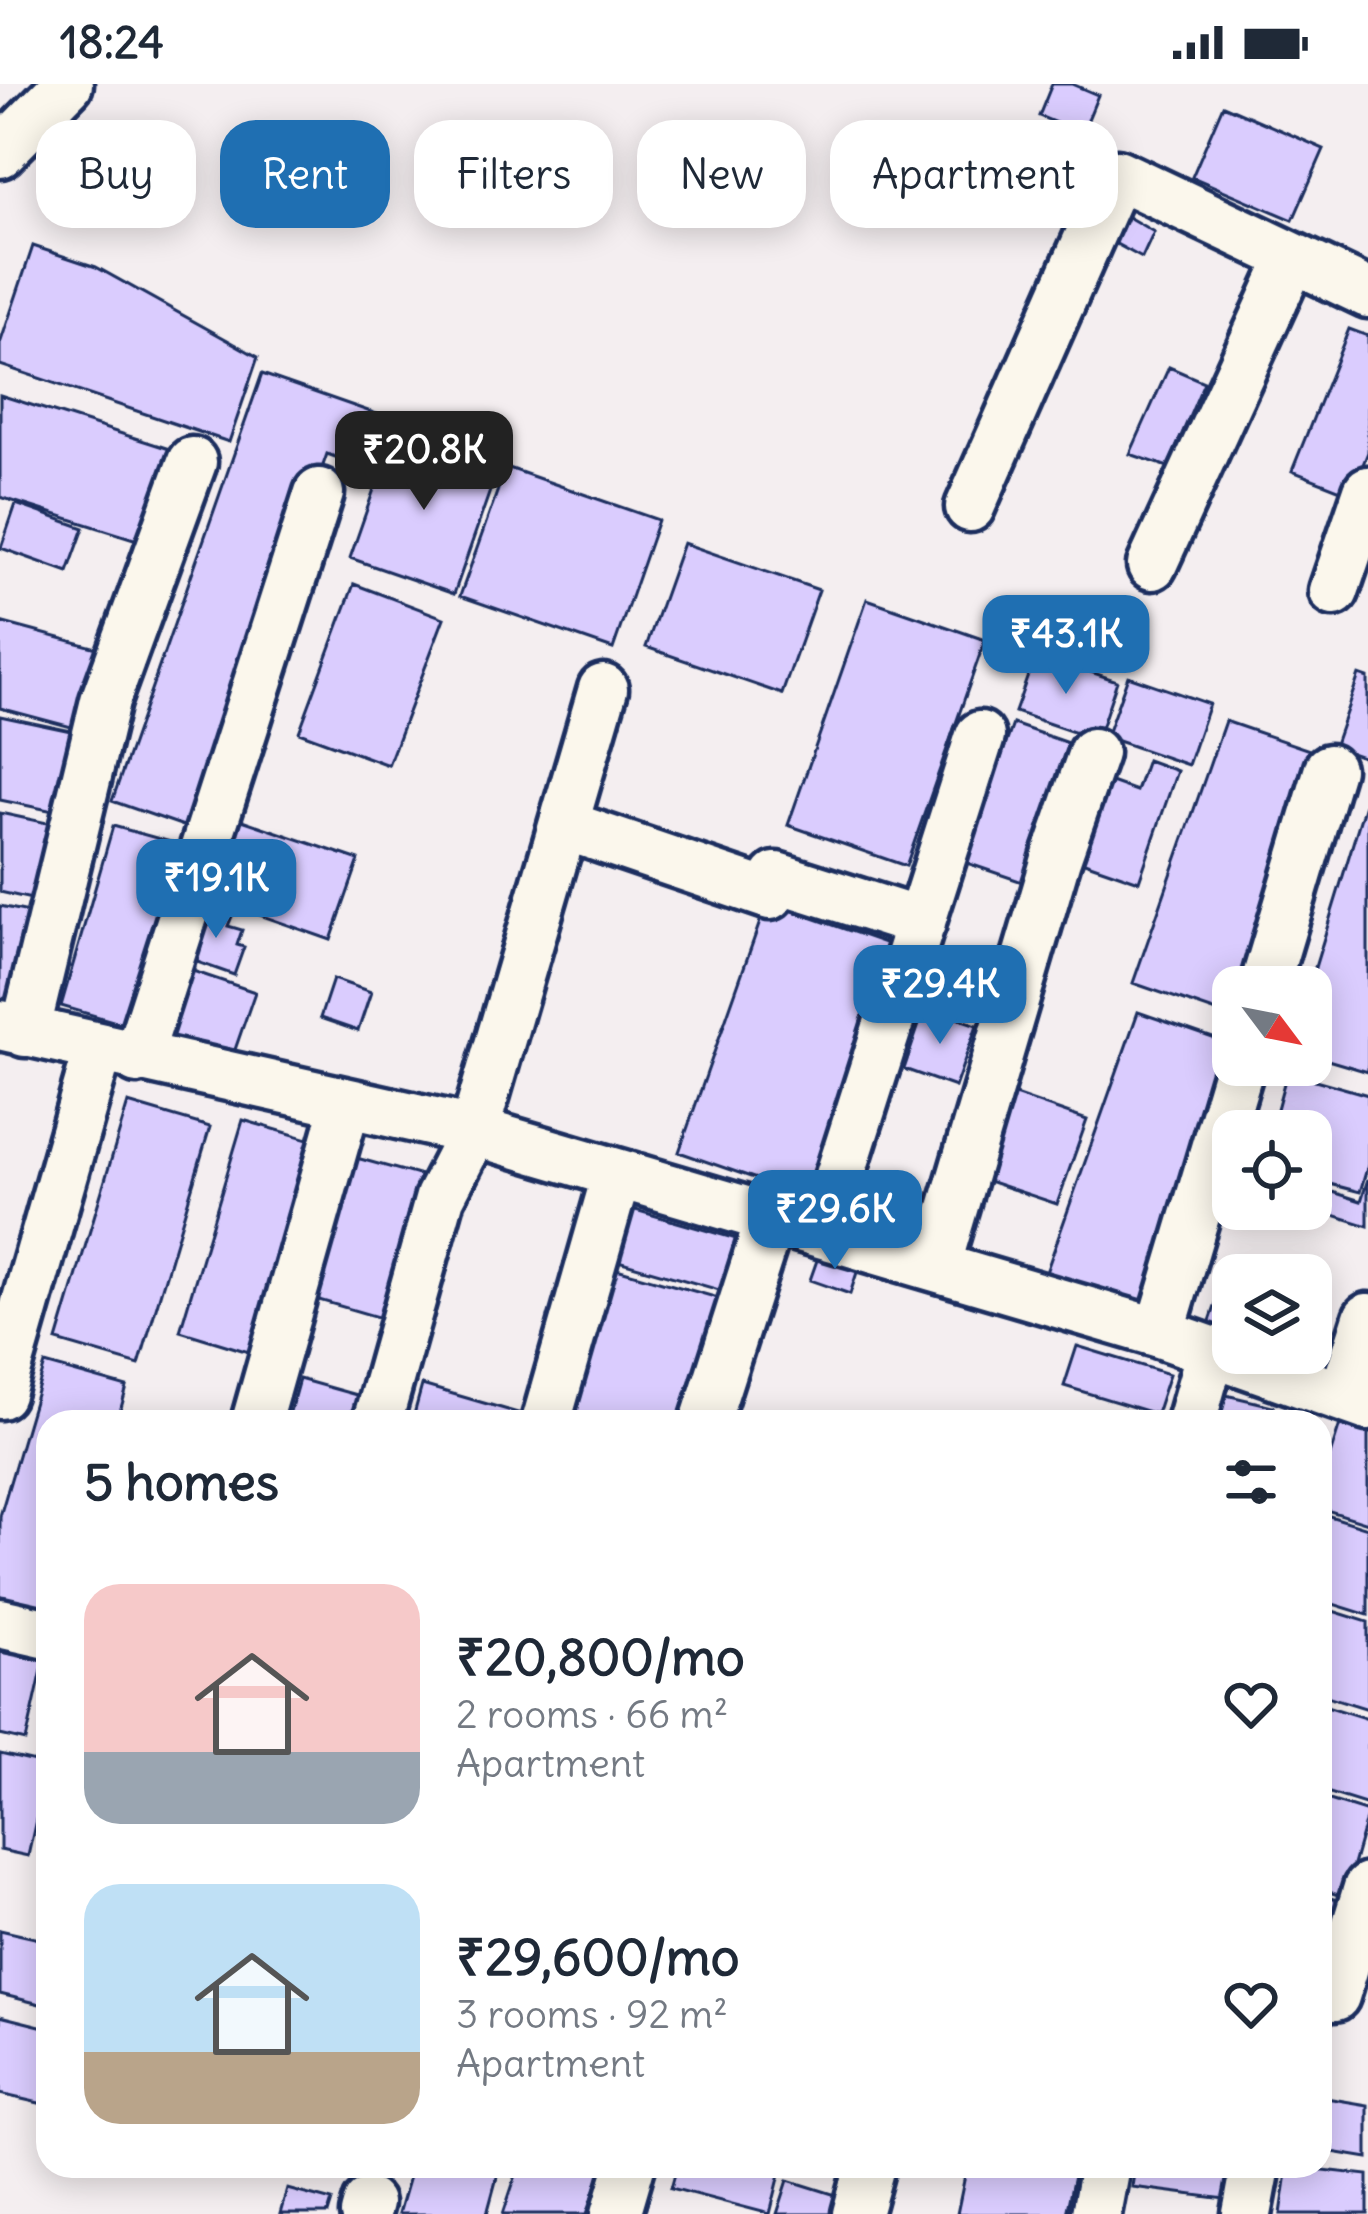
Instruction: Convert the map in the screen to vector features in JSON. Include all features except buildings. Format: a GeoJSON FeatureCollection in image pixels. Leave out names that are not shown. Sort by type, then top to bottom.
{"type":"FeatureCollection","features":[{"type":"Feature","properties":{"kind":"street"},"geometry":{"type":"LineString","coordinates":[[0,153],[68,84]]}},
{"type":"Feature","properties":{"kind":"street"},"geometry":{"type":"LineString","coordinates":[[970,507],[1118,175],[1368,293]]}},
{"type":"Feature","properties":{"kind":"street"},"geometry":{"type":"LineString","coordinates":[[1152,565],[1292,259]]}},
{"type":"Feature","properties":{"kind":"street"},"geometry":{"type":"LineString","coordinates":[[192,462],[105,701],[12,1029],[474,1131],[616,1177],[771,1216],[1160,1334],[1356,1402],[1368,1318]]}},
{"type":"Feature","properties":{"kind":"street"},"geometry":{"type":"LineString","coordinates":[[1334,591],[1368,491]]}},
{"type":"Feature","properties":{"kind":"street"},"geometry":{"type":"LineString","coordinates":[[0,1394],[319,494]]}},
{"type":"Feature","properties":{"kind":"street"},"geometry":{"type":"LineString","coordinates":[[380,1410],[440,1197],[474,1131],[603,689]]}},
{"type":"Feature","properties":{"kind":"street"},"geometry":{"type":"LineString","coordinates":[[822,1232],[980,736]]}},
{"type":"Feature","properties":{"kind":"street"},"geometry":{"type":"LineString","coordinates":[[936,1266],[1056,859],[1093,753]]}},
{"type":"Feature","properties":{"kind":"street"},"geometry":{"type":"LineString","coordinates":[[1270,966],[1329,769]]}},
{"type":"Feature","properties":{"kind":"street"},"geometry":{"type":"LineString","coordinates":[[564,825],[770,895],[776,877],[921,923]]}},
{"type":"Feature","properties":{"kind":"street"},"geometry":{"type":"LineString","coordinates":[[1160,1334],[1234,1086]]}},
{"type":"Feature","properties":{"kind":"street"},"geometry":{"type":"LineString","coordinates":[[259,1410],[346,1104]]}},
{"type":"Feature","properties":{"kind":"street"},"geometry":{"type":"LineString","coordinates":[[549,1410],[616,1177]]}},
{"type":"Feature","properties":{"kind":"street"},"geometry":{"type":"LineString","coordinates":[[709,1410],[771,1216]]}},
{"type":"Feature","properties":{"kind":"street"},"geometry":{"type":"LineString","coordinates":[[1194,1410],[1211,1351]]}},
{"type":"Feature","properties":{"kind":"street"},"geometry":{"type":"LineString","coordinates":[[1335,1996],[1368,1888]]}},
{"type":"Feature","properties":{"kind":"street"},"geometry":{"type":"LineString","coordinates":[[616,2214],[626,2178]]}},
{"type":"Feature","properties":{"kind":"street"},"geometry":{"type":"LineString","coordinates":[[857,2214],[867,2178]]}},
{"type":"Feature","properties":{"kind":"street"},"geometry":{"type":"LineString","coordinates":[[1096,2214],[1103,2178]]}},
{"type":"Feature","properties":{"kind":"street"},"geometry":{"type":"LineString","coordinates":[[1247,2214],[1254,2178]]}}]}
